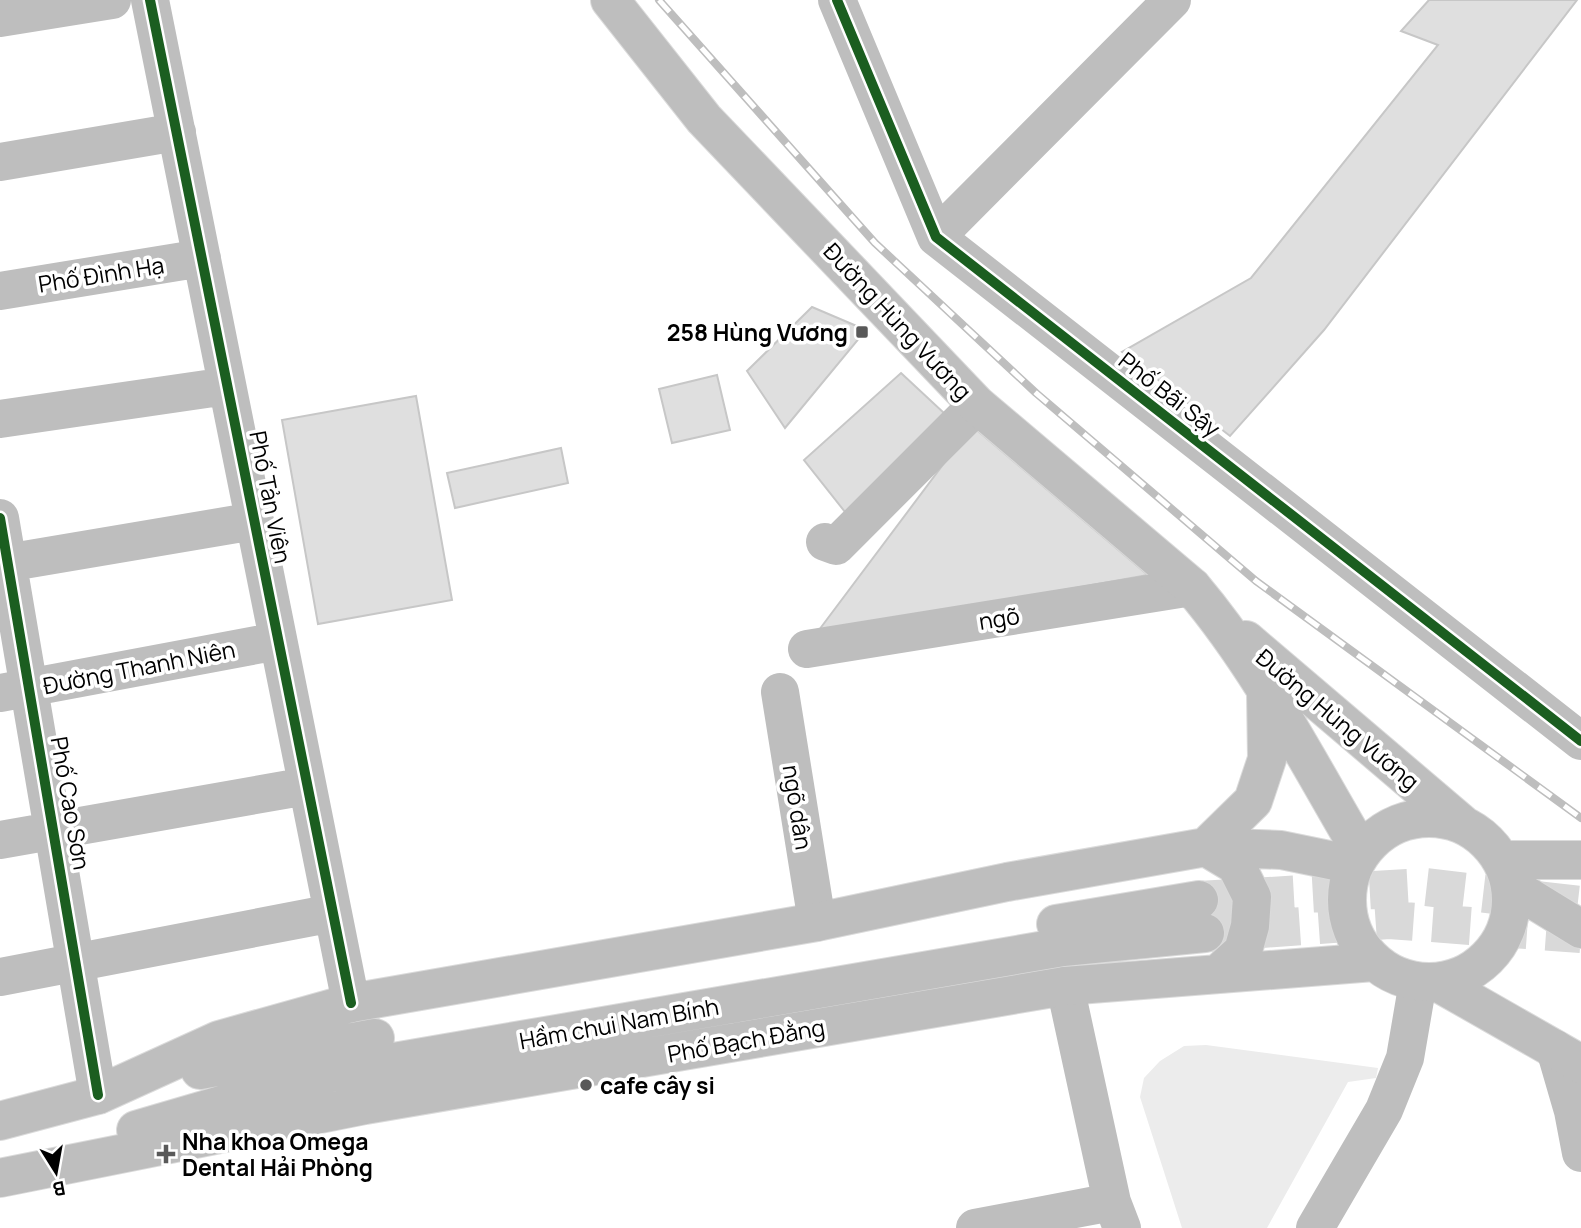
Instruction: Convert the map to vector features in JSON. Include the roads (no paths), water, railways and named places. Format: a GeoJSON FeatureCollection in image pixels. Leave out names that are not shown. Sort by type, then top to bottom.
{"type":"FeatureCollection","features":[{"type":"Feature","properties":{"kind":"main road"},"geometry":{"type":"LineString","coordinates":[[0,18],[112,0]]}},
{"type":"Feature","properties":{"kind":"main road","name":"Phố Tản Viên"},"geometry":{"type":"LineString","coordinates":[[150,0],[351,1003]]}},
{"type":"Feature","properties":{"kind":"main road","name":"Đường Hùng Vương"},"geometry":{"type":"LineString","coordinates":[[610,0],[704,119],[977,405],[1462,824]]}},
{"type":"Feature","properties":{"kind":"main road"},"geometry":{"type":"LineString","coordinates":[[936,237],[1172,0]]}},
{"type":"Feature","properties":{"kind":"main road","name":"Phố Bãi Sậy"},"geometry":{"type":"LineString","coordinates":[[844,3],[936,237],[1581,741]]}},
{"type":"Feature","properties":{"kind":"main road"},"geometry":{"type":"LineString","coordinates":[[0,162],[177,132]]}},
{"type":"Feature","properties":{"kind":"main road","name":"Phố Đình Hạ"},"geometry":{"type":"LineString","coordinates":[[0,291],[202,257]]}},
{"type":"Feature","properties":{"kind":"main road"},"geometry":{"type":"LineString","coordinates":[[0,419],[227,386]]}},
{"type":"Feature","properties":{"kind":"main road"},"geometry":{"type":"LineString","coordinates":[[825,542],[836,546],[977,405]]}},
{"type":"Feature","properties":{"kind":"main road","name":"Phố Cao Sơn"},"geometry":{"type":"LineString","coordinates":[[0,519],[15,691],[55,831],[98,1095]]}},
{"type":"Feature","properties":{"kind":"main road"},"geometry":{"type":"LineString","coordinates":[[4,563],[255,521]]}},
{"type":"Feature","properties":{"kind":"main road","name":"Đường Hùng Vương"},"geometry":{"type":"LineString","coordinates":[[1203,600],[1266,694],[1357,858]]}},
{"type":"Feature","properties":{"kind":"main road","name":"ngõ"},"geometry":{"type":"LineString","coordinates":[[807,649],[1203,600]]}},
{"type":"Feature","properties":{"kind":"main road","name":"Đường Thanh Niên"},"geometry":{"type":"LineString","coordinates":[[15,691],[278,641]]}},
{"type":"Feature","properties":{"kind":"main road","name":"ngõ dân"},"geometry":{"type":"LineString","coordinates":[[780,692],[817,922]]}},
{"type":"Feature","properties":{"kind":"main road"},"geometry":{"type":"LineString","coordinates":[[1206,847],[1253,801],[1267,759],[1266,694]]}},
{"type":"Feature","properties":{"kind":"main road"},"geometry":{"type":"LineString","coordinates":[[0,841],[307,786]]}},
{"type":"Feature","properties":{"kind":"main road"},"geometry":{"type":"LineString","coordinates":[[1581,929],[1506,873],[1485,839],[1462,824],[1440,818],[1418,818],[1386,830],[1357,858],[1345,898],[1348,922],[1358,943],[1374,962],[1394,975],[1427,982],[1568,1056],[1573,1111],[1581,1153]]}},
{"type":"Feature","properties":{"kind":"main road"},"geometry":{"type":"LineString","coordinates":[[1206,847],[1236,865],[1252,897],[1250,926],[1243,951],[1218,974]]}},
{"type":"Feature","properties":{"kind":"main road"},"geometry":{"type":"LineString","coordinates":[[0,1121],[98,1095],[219,1040],[351,1003],[817,922],[1007,882],[1206,847],[1281,850],[1357,858]]}},
{"type":"Feature","properties":{"kind":"main road"},"geometry":{"type":"LineString","coordinates":[[1506,873],[1581,860]]}},
{"type":"Feature","properties":{"kind":"main road"},"geometry":{"type":"LineString","coordinates":[[1427,982],[1459,977],[1478,966],[1494,950],[1506,930],[1511,909],[1506,873]]}},
{"type":"Feature","properties":{"kind":"main road"},"geometry":{"type":"LineString","coordinates":[[0,977],[333,913]]}},
{"type":"Feature","properties":{"kind":"main road","name":"Hầm chui Nam Bính"},"geometry":{"type":"LineString","coordinates":[[48,1169],[152,1123],[330,1073],[1063,947],[1202,917],[225,1063],[98,1095]]}},
{"type":"Feature","properties":{"kind":"main road","name":"Phố Bạch Đằng"},"geometry":{"type":"LineString","coordinates":[[0,1178],[379,1102],[1065,986],[1374,962]]}},
{"type":"Feature","properties":{"kind":"main road"},"geometry":{"type":"LineString","coordinates":[[1315,1228],[1384,1110],[1405,1058],[1427,982]]}},
{"type":"Feature","properties":{"kind":"main road"},"geometry":{"type":"LineString","coordinates":[[971,1219],[1117,1215],[1065,986]]}},
{"type":"Feature","properties":{"kind":"tunnel"},"geometry":{"type":"LineString","coordinates":[[1199,900],[1425,887],[1581,905]]}},
{"type":"Feature","properties":{"kind":"tunnel"},"geometry":{"type":"LineString","coordinates":[[1205,933],[1389,920],[1581,934]]}},
{"type":"Feature","properties":{"kind":"railway"},"geometry":{"type":"LineString","coordinates":[[659,0],[875,243],[1036,393],[1256,581],[1581,818]]}},
{"type":"Feature","properties":{"kind":"place","name":"258 Hùng Vương"},"geometry":{"type":"Point","coordinates":[862,332]}},
{"type":"Feature","properties":{"kind":"place","name":"cafe cây si"},"geometry":{"type":"Point","coordinates":[586,1085]}},
{"type":"Feature","properties":{"kind":"place","name":"Nha khoa Omega Dental Hải Phòng"},"geometry":{"type":"Point","coordinates":[166,1154]}}]}
